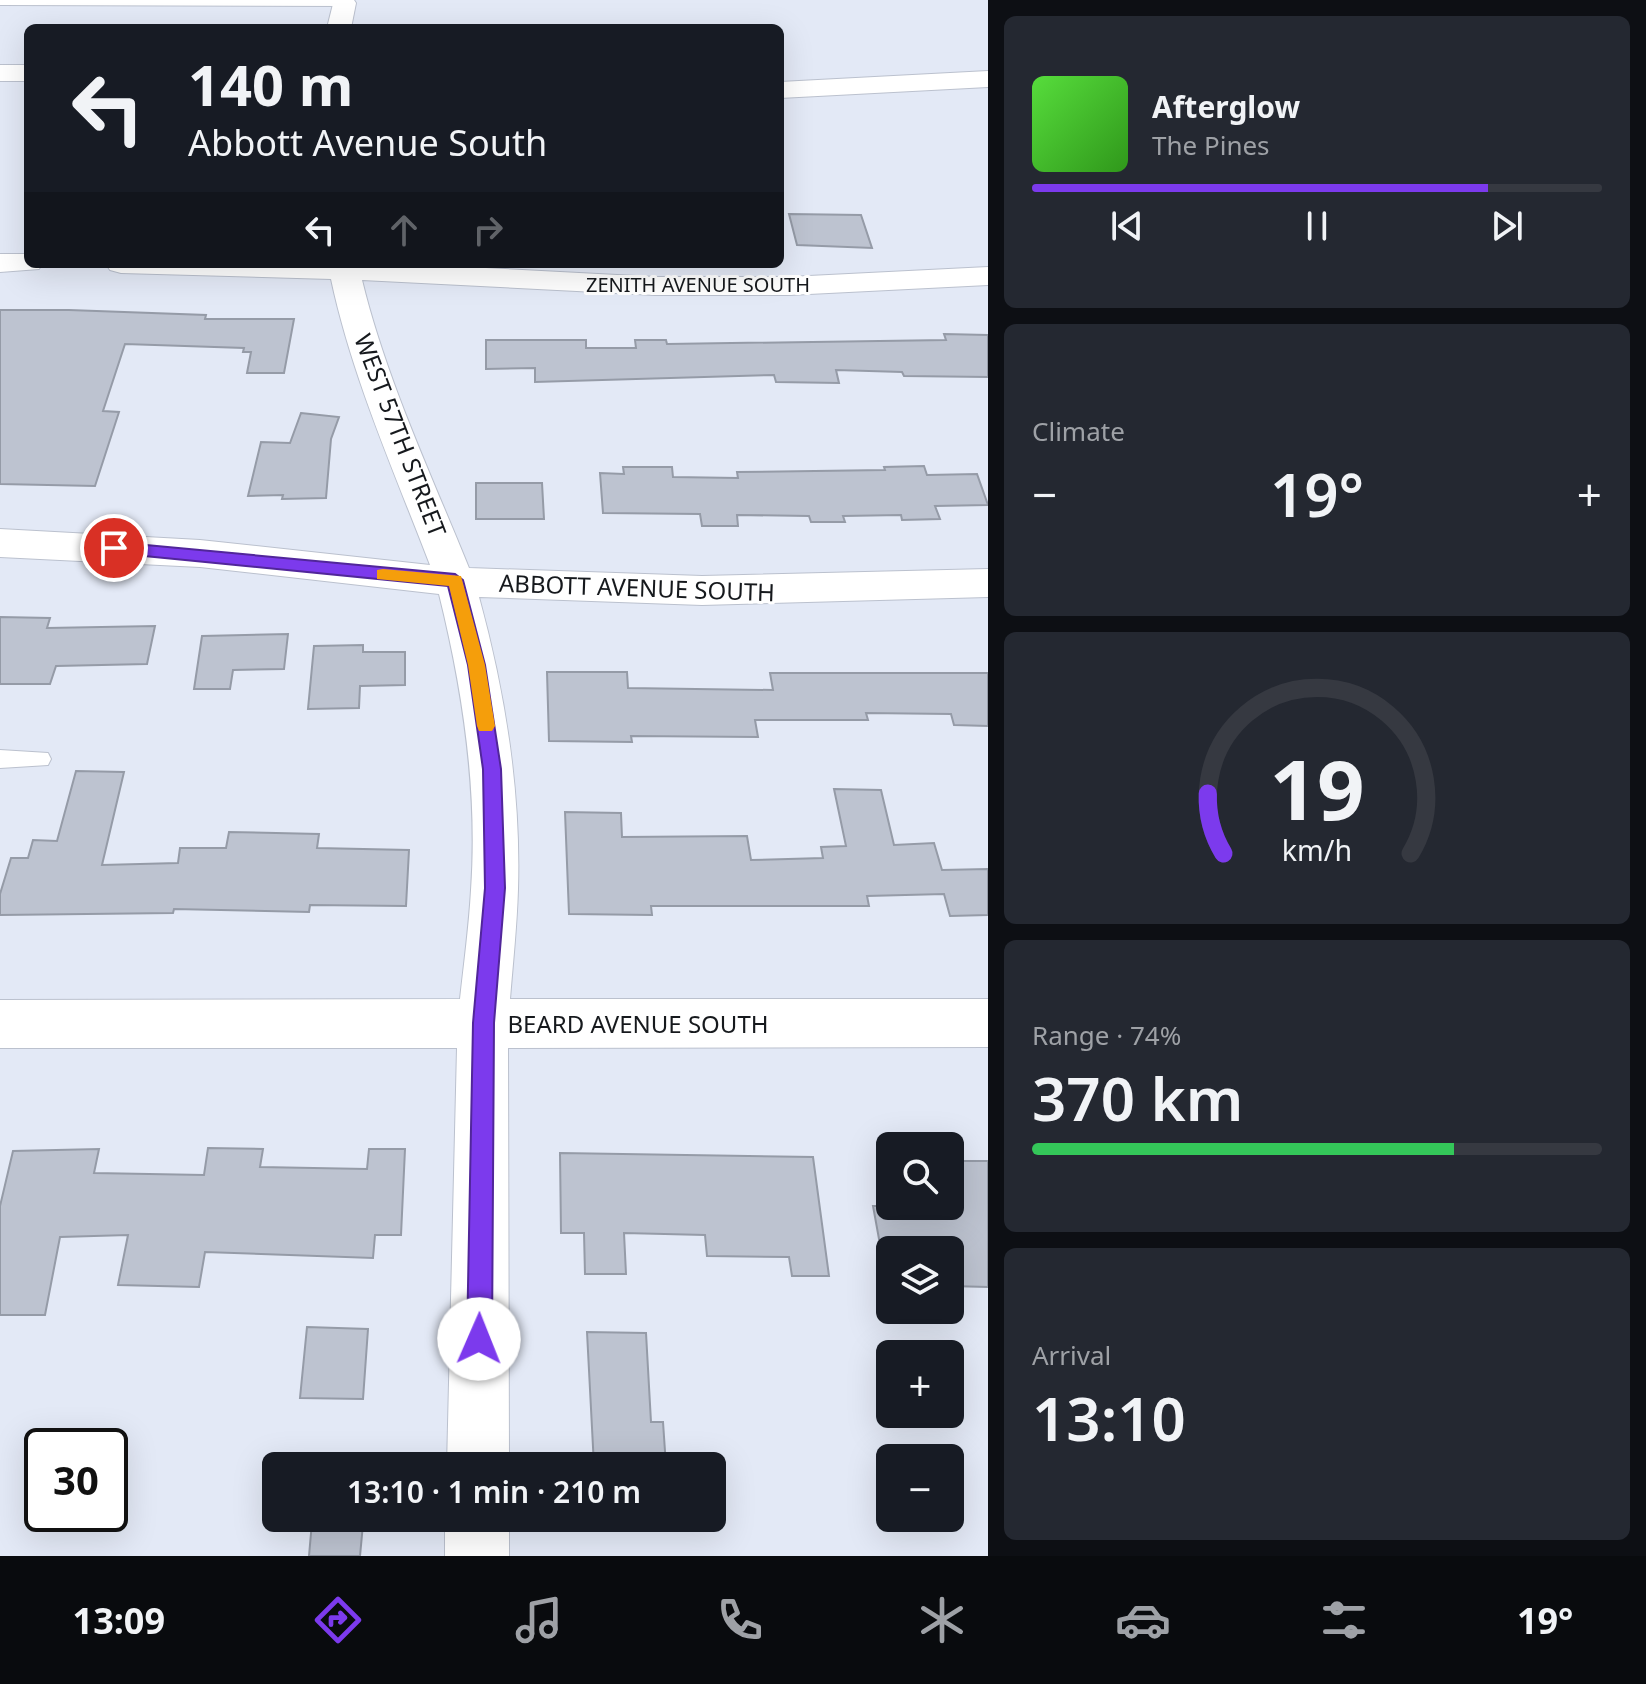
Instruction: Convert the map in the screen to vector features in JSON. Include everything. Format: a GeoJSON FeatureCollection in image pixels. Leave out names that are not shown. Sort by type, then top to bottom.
{"type":"FeatureCollection","features":[{"type":"Feature","properties":{"kind":"street"},"geometry":{"type":"LineString","coordinates":[[340,24],[344,3]]}},
{"type":"Feature","properties":{"kind":"street"},"geometry":{"type":"LineString","coordinates":[[0,73],[24,73]]}},
{"type":"Feature","properties":{"kind":"street"},"geometry":{"type":"LineString","coordinates":[[784,90],[988,79]]}},
{"type":"Feature","properties":{"kind":"street"},"geometry":{"type":"LineString","coordinates":[[0,263],[24,263]]}},
{"type":"Feature","properties":{"kind":"street","name":"WEST 57TH STREET"},"geometry":{"type":"LineString","coordinates":[[344,268],[354,312],[389,413],[455,580],[477,665],[492,769],[495,888],[483,1023],[478,1452]]}},
{"type":"Feature","properties":{"kind":"street","name":"ZENITH AVENUE SOUTH"},"geometry":{"type":"LineString","coordinates":[[360,268],[655,286],[818,285],[988,276]]}},
{"type":"Feature","properties":{"kind":"street","name":"ABBOTT AVENUE SOUTH"},"geometry":{"type":"LineString","coordinates":[[0,543],[215,555],[455,580],[608,589],[803,592],[988,583]]}},
{"type":"Feature","properties":{"kind":"street","name":"BEARD AVENUE SOUTH"},"geometry":{"type":"LineString","coordinates":[[0,1024],[988,1023]]}},
{"type":"Feature","properties":{"kind":"street"},"geometry":{"type":"LineString","coordinates":[[477,1532],[477,1556]]}},
{"type":"Feature","properties":{"kind":"lane"},"geometry":{"type":"LineString","coordinates":[[0,2],[344,3]]}},
{"type":"Feature","properties":{"kind":"lane"},"geometry":{"type":"LineString","coordinates":[[0,759],[40,759]]}},
{"type":"Feature","properties":{"kind":"building"},"geometry":{"type":"Polygon","coordinates":[[[789,214],[861,215],[872,248],[797,245],[789,214]]]}},
{"type":"Feature","properties":{"kind":"building"},"geometry":{"type":"Polygon","coordinates":[[[0,310],[206,315],[205,319],[294,319],[284,373],[247,373],[251,352],[243,352],[244,348],[125,344],[103,411],[119,412],[95,486],[0,484],[0,310]]]}},
{"type":"Feature","properties":{"kind":"building"},"geometry":{"type":"Polygon","coordinates":[[[944,334],[988,335],[988,377],[904,376],[902,372],[836,370],[839,383],[776,382],[774,375],[535,382],[535,368],[486,369],[486,340],[586,340],[586,348],[636,348],[635,340],[666,340],[667,344],[946,340],[944,334]]]}},
{"type":"Feature","properties":{"kind":"building"},"geometry":{"type":"Polygon","coordinates":[[[301,413],[339,417],[331,439],[326,498],[248,496],[261,442],[290,443],[301,413]]]}},
{"type":"Feature","properties":{"kind":"building"},"geometry":{"type":"Polygon","coordinates":[[[924,466],[927,475],[977,474],[988,505],[935,506],[940,519],[902,520],[901,515],[843,516],[845,522],[811,522],[809,516],[737,515],[738,526],[702,526],[700,514],[603,513],[600,473],[624,474],[623,467],[672,467],[673,477],[738,478],[737,472],[885,470],[884,467],[924,466]]]}},
{"type":"Feature","properties":{"kind":"building"},"geometry":{"type":"Polygon","coordinates":[[[476,483],[542,483],[544,519],[476,519],[476,483]]]}},
{"type":"Feature","properties":{"kind":"building"},"geometry":{"type":"Polygon","coordinates":[[[0,617],[50,618],[47,628],[155,626],[147,664],[56,666],[50,684],[0,684],[0,617]]]}},
{"type":"Feature","properties":{"kind":"building"},"geometry":{"type":"Polygon","coordinates":[[[288,634],[284,669],[233,670],[230,689],[194,689],[202,636],[288,634]]]}},
{"type":"Feature","properties":{"kind":"building"},"geometry":{"type":"Polygon","coordinates":[[[363,645],[363,652],[405,652],[405,685],[360,686],[359,708],[308,709],[314,646],[363,645]]]}},
{"type":"Feature","properties":{"kind":"building"},"geometry":{"type":"Polygon","coordinates":[[[547,672],[627,672],[628,688],[773,690],[770,673],[988,673],[988,726],[954,725],[951,714],[866,713],[868,720],[755,720],[758,737],[631,736],[632,742],[549,741],[547,672]]]}},
{"type":"Feature","properties":{"kind":"building"},"geometry":{"type":"Polygon","coordinates":[[[76,771],[124,772],[102,865],[178,863],[180,848],[226,848],[229,832],[319,834],[317,848],[409,850],[406,906],[310,905],[309,912],[174,909],[173,913],[0,915],[0,894],[11,858],[28,858],[33,840],[57,841],[76,771]]]}},
{"type":"Feature","properties":{"kind":"building"},"geometry":{"type":"Polygon","coordinates":[[[834,789],[881,790],[894,845],[934,843],[942,870],[988,869],[988,915],[950,916],[944,894],[867,896],[869,906],[651,906],[652,915],[569,914],[565,812],[621,813],[622,837],[747,836],[751,860],[823,858],[821,847],[846,846],[834,789]]]}},
{"type":"Feature","properties":{"kind":"building"},"geometry":{"type":"Polygon","coordinates":[[[208,1148],[263,1149],[260,1167],[367,1169],[369,1149],[405,1149],[401,1235],[375,1235],[373,1258],[205,1252],[199,1287],[118,1285],[128,1235],[60,1237],[45,1315],[0,1315],[0,1206],[13,1151],[99,1149],[94,1173],[204,1175],[208,1148]]]}},
{"type":"Feature","properties":{"kind":"building"},"geometry":{"type":"Polygon","coordinates":[[[560,1153],[813,1157],[829,1276],[792,1276],[789,1257],[707,1256],[705,1235],[624,1233],[626,1274],[585,1274],[584,1233],[561,1233],[560,1153]]]}},
{"type":"Feature","properties":{"kind":"building"},"geometry":{"type":"Polygon","coordinates":[[[964,1161],[988,1161],[988,1287],[964,1286],[964,1236],[878,1236],[873,1206],[876,1206],[876,1220],[964,1220],[964,1161]]]}},
{"type":"Feature","properties":{"kind":"building"},"geometry":{"type":"Polygon","coordinates":[[[307,1327],[368,1329],[363,1399],[300,1398],[307,1327]]]}},
{"type":"Feature","properties":{"kind":"building"},"geometry":{"type":"Polygon","coordinates":[[[587,1332],[646,1333],[651,1422],[663,1422],[665,1452],[593,1452],[587,1332]]]}},
{"type":"Feature","properties":{"kind":"building"},"geometry":{"type":"Polygon","coordinates":[[[311,1532],[362,1532],[360,1556],[309,1556],[311,1532]]]}},
{"type":"Feature","properties":{"kind":"slow traffic"},"geometry":{"type":"LineString","coordinates":[[383,574],[455,580],[477,665],[486,726]]}},
{"type":"Feature","properties":{"kind":"route"},"geometry":{"type":"LineString","coordinates":[[114,548],[229,556],[455,580],[477,665],[492,769],[495,888],[483,1023],[479,1339]]}}]}
